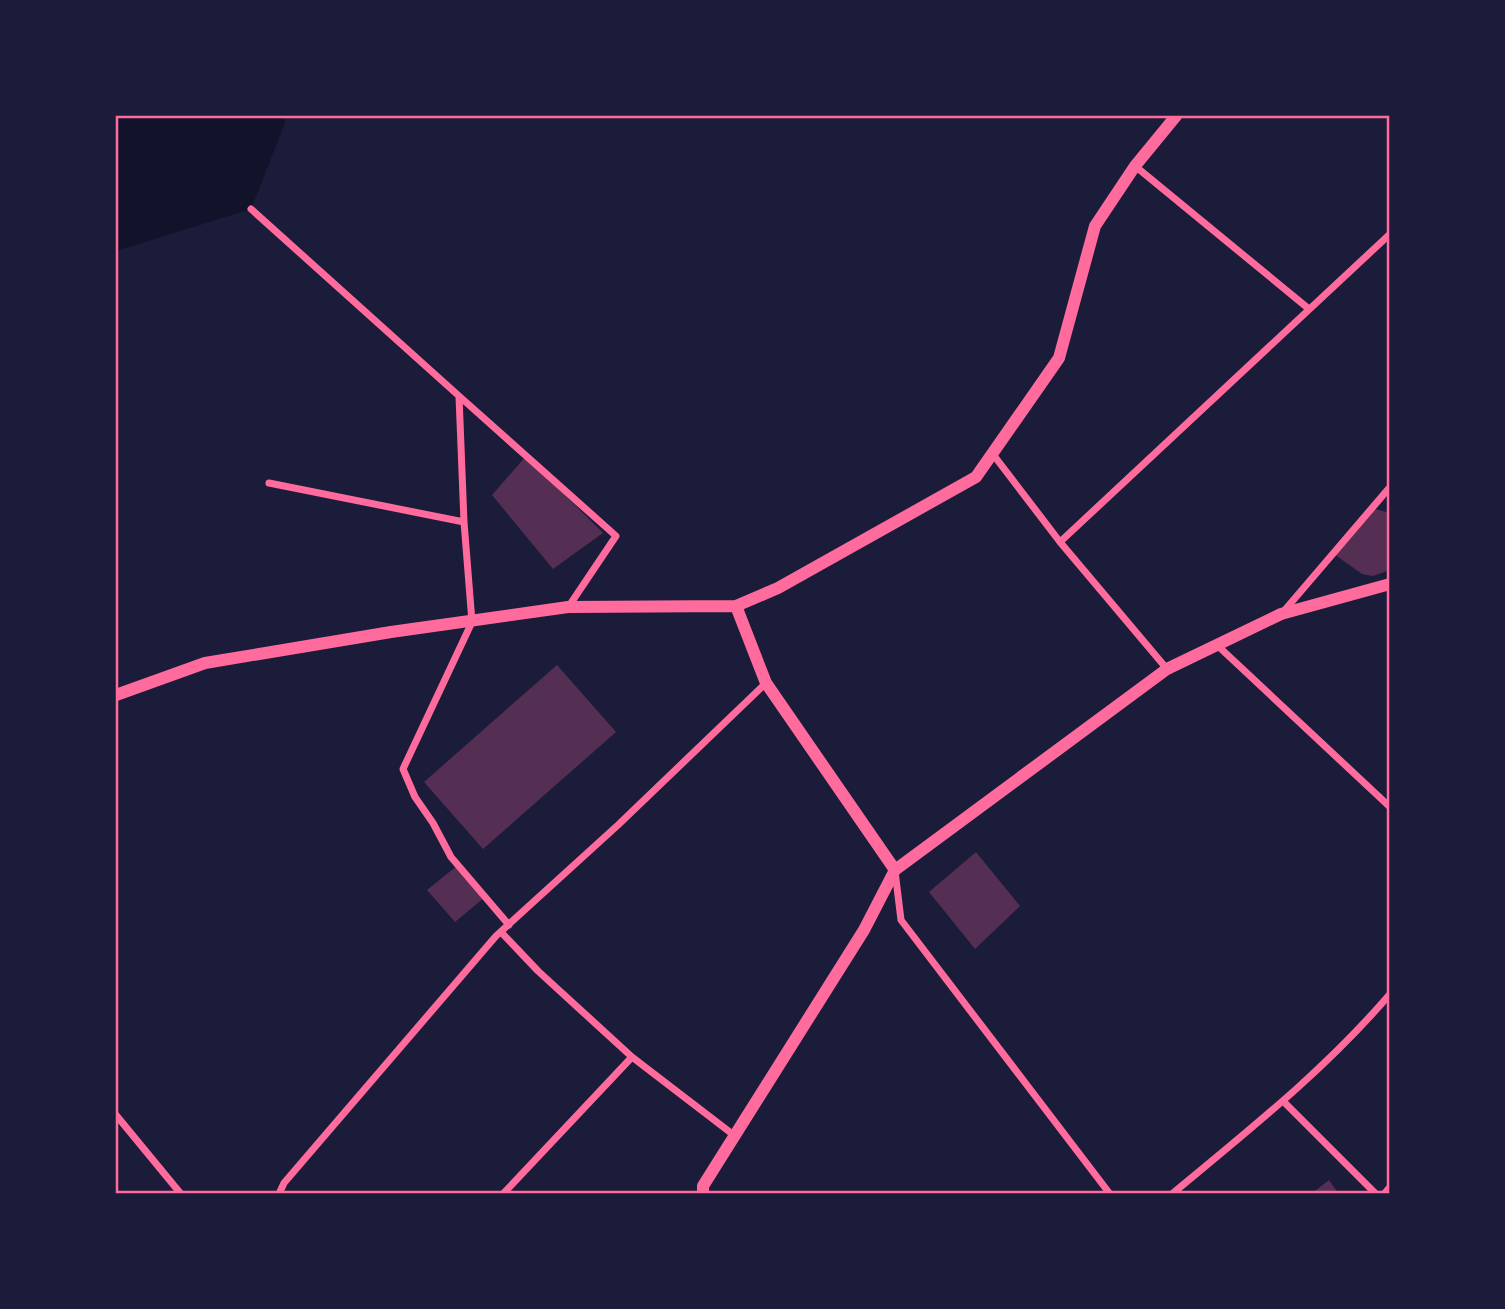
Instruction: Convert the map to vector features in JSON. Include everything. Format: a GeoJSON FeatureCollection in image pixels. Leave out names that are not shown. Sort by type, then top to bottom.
{"type":"FeatureCollection","features":[{"type":"Feature","properties":{"kind":"street"},"geometry":{"type":"LineString","coordinates":[[116,695],[205,663],[391,632],[568,607],[736,606],[778,588],[976,477],[1059,358],[1096,226],[1135,166],[1176,116]]}},
{"type":"Feature","properties":{"kind":"street"},"geometry":{"type":"LineString","coordinates":[[1135,166],[1309,309]]}},
{"type":"Feature","properties":{"kind":"street"},"geometry":{"type":"LineString","coordinates":[[251,209],[616,536],[568,607]]}},
{"type":"Feature","properties":{"kind":"street"},"geometry":{"type":"LineString","coordinates":[[1060,542],[1390,234]]}},
{"type":"Feature","properties":{"kind":"street"},"geometry":{"type":"LineString","coordinates":[[459,396],[464,522],[472,622],[404,769],[415,797],[433,823],[451,858],[509,925]]}},
{"type":"Feature","properties":{"kind":"street"},"geometry":{"type":"LineString","coordinates":[[992,452],[1060,542],[1167,669]]}},
{"type":"Feature","properties":{"kind":"street"},"geometry":{"type":"LineString","coordinates":[[269,483],[464,522]]}},
{"type":"Feature","properties":{"kind":"street"},"geometry":{"type":"LineString","coordinates":[[1281,614],[1390,487]]}},
{"type":"Feature","properties":{"kind":"street"},"geometry":{"type":"LineString","coordinates":[[703,1194],[703,1186],[864,930],[895,870],[1167,669],[1281,614],[1390,584]]}},
{"type":"Feature","properties":{"kind":"street"},"geometry":{"type":"LineString","coordinates":[[736,606],[766,682],[895,870],[901,920],[1110,1194]]}},
{"type":"Feature","properties":{"kind":"street"},"geometry":{"type":"LineString","coordinates":[[1217,646],[1390,807]]}},
{"type":"Feature","properties":{"kind":"street"},"geometry":{"type":"LineString","coordinates":[[279,1194],[302,1163],[501,932],[618,825],[766,682]]}},
{"type":"Feature","properties":{"kind":"street"},"geometry":{"type":"LineString","coordinates":[[501,932],[538,971],[632,1057],[735,1136]]}},
{"type":"Feature","properties":{"kind":"street"},"geometry":{"type":"LineString","coordinates":[[1172,1194],[1284,1102],[1390,994]]}},
{"type":"Feature","properties":{"kind":"street"},"geometry":{"type":"LineString","coordinates":[[503,1194],[632,1057]]}},
{"type":"Feature","properties":{"kind":"street"},"geometry":{"type":"LineString","coordinates":[[1284,1102],[1377,1194]]}},
{"type":"Feature","properties":{"kind":"street"},"geometry":{"type":"LineString","coordinates":[[116,1115],[181,1194]]}},
{"type":"Feature","properties":{"kind":"street"},"geometry":{"type":"LineString","coordinates":[[1384,1194],[1390,1187]]}},
{"type":"Feature","properties":{"kind":"shaded area"},"geometry":{"type":"Polygon","coordinates":[[[116,116],[283,116],[285,123],[251,209],[116,251],[116,116]]]}},
{"type":"Feature","properties":{"kind":"building"},"geometry":{"type":"Polygon","coordinates":[[[526,456],[603,533],[553,569],[492,495],[526,456]]]}},
{"type":"Feature","properties":{"kind":"building"},"geometry":{"type":"Polygon","coordinates":[[[1372,508],[1390,513],[1390,570],[1373,576],[1362,574],[1334,554],[1372,508]]]}},
{"type":"Feature","properties":{"kind":"building"},"geometry":{"type":"Polygon","coordinates":[[[557,665],[616,732],[483,849],[424,782],[557,665]]]}},
{"type":"Feature","properties":{"kind":"building"},"geometry":{"type":"Polygon","coordinates":[[[976,852],[1020,906],[975,949],[929,892],[976,852]]]}},
{"type":"Feature","properties":{"kind":"building"},"geometry":{"type":"Polygon","coordinates":[[[458,865],[485,897],[455,922],[427,890],[458,865]]]}},
{"type":"Feature","properties":{"kind":"building"},"geometry":{"type":"Polygon","coordinates":[[[1329,1180],[1339,1194],[1311,1194],[1329,1180]]]}}]}
